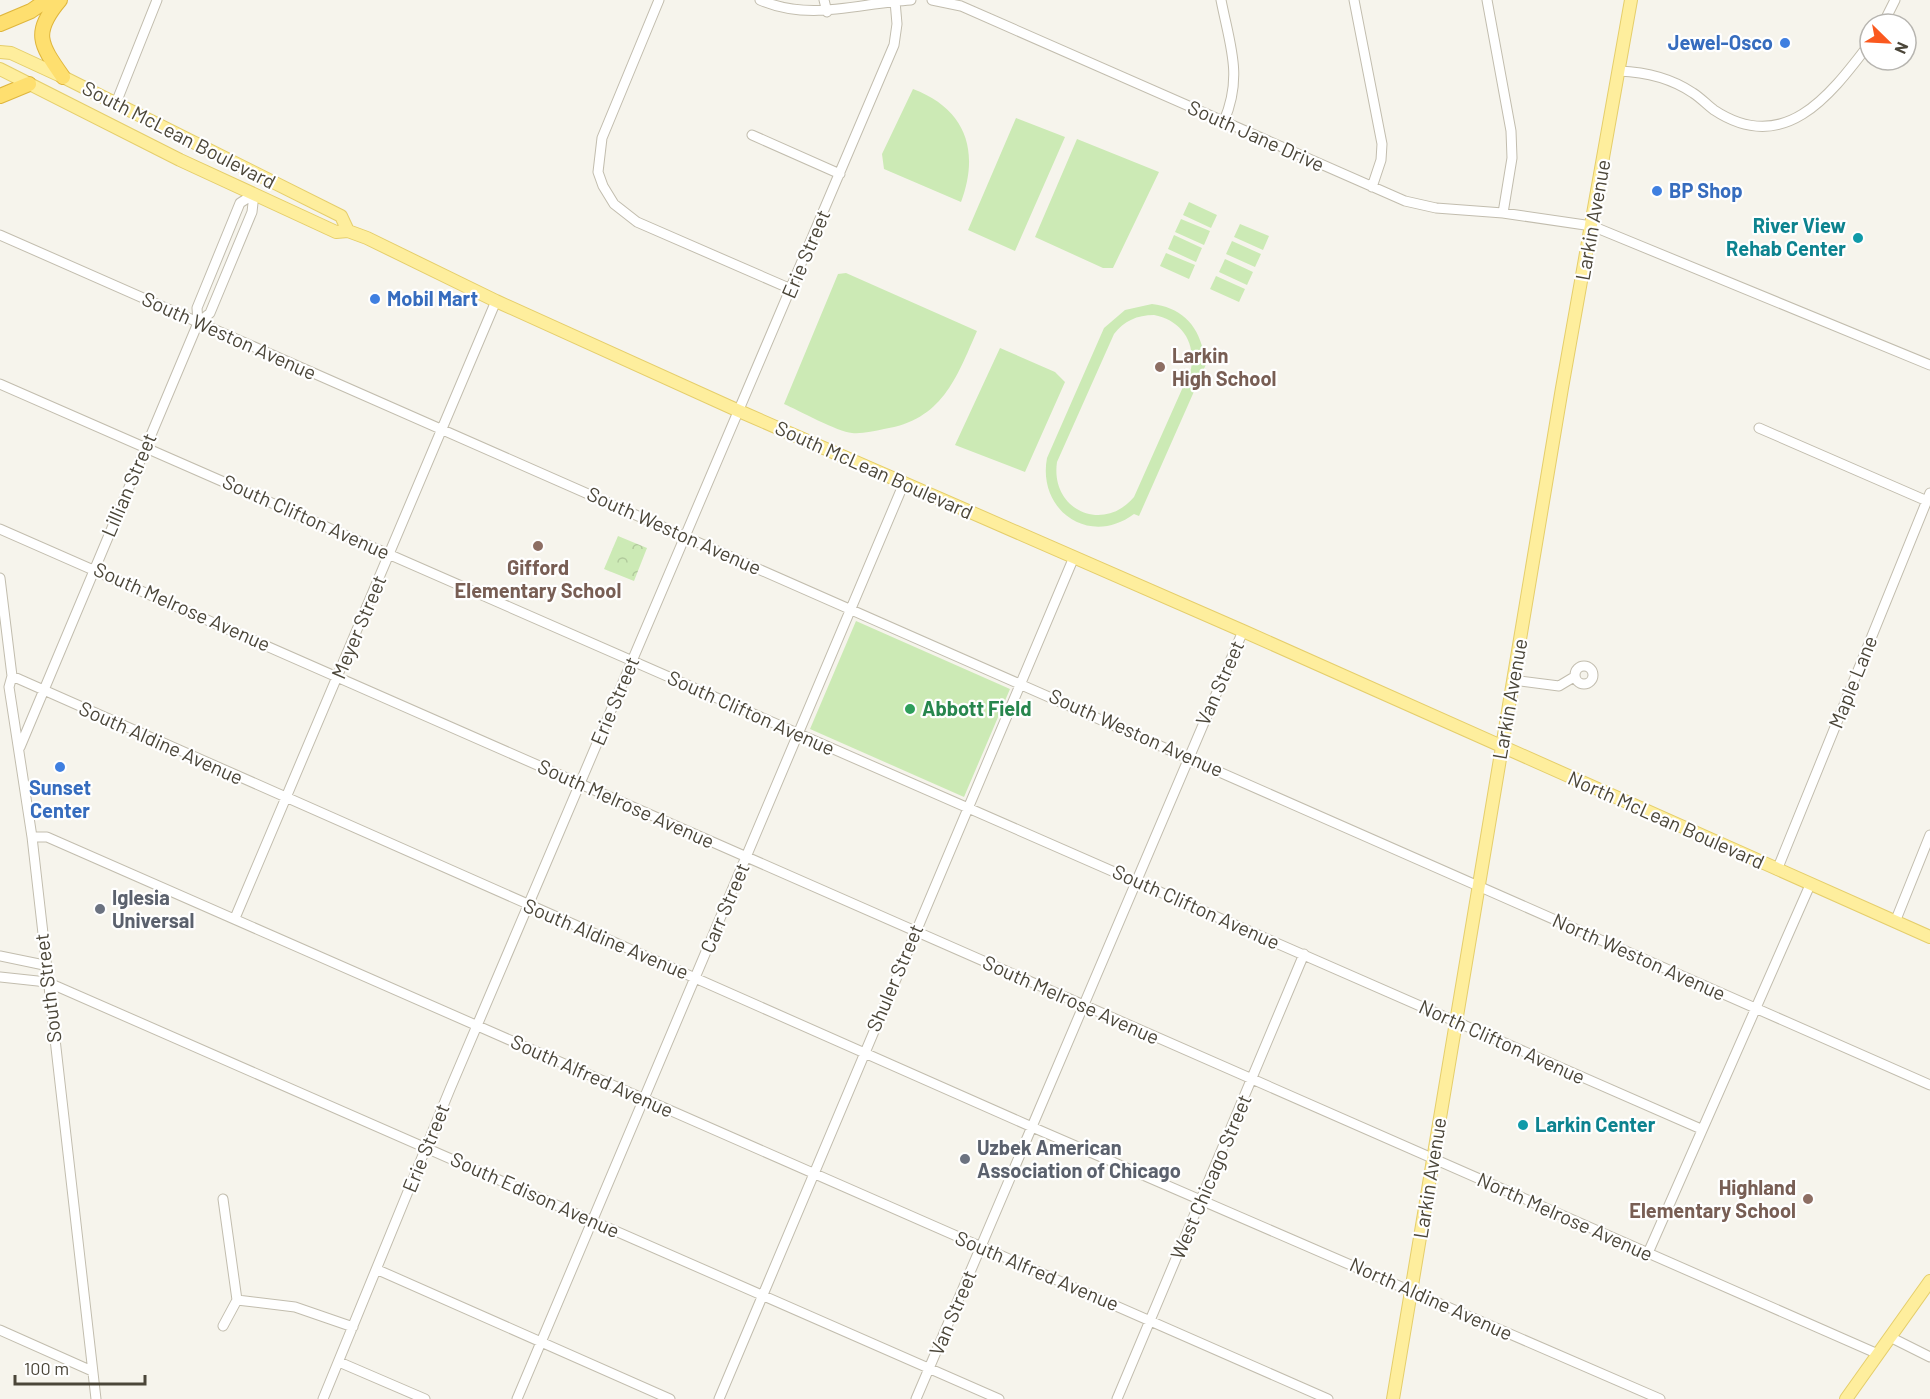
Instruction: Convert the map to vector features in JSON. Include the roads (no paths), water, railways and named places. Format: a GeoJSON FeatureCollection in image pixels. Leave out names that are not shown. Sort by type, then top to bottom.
{"type":"FeatureCollection","features":[{"type":"Feature","properties":{"kind":"highway"},"geometry":{"type":"LineString","coordinates":[[0,24],[30,11],[47,0]]}},
{"type":"Feature","properties":{"kind":"highway"},"geometry":{"type":"LineString","coordinates":[[60,0],[48,14],[41,31],[41,42],[63,77]]}},
{"type":"Feature","properties":{"kind":"highway"},"geometry":{"type":"LineString","coordinates":[[0,96],[29,84]]}},
{"type":"Feature","properties":{"kind":"main road","name":"Larkin Avenue"},"geometry":{"type":"LineString","coordinates":[[1393,1399],[1477,886],[1631,0]]}},
{"type":"Feature","properties":{"kind":"main road","name":"South McLean Boulevard"},"geometry":{"type":"LineString","coordinates":[[0,52],[12,53],[63,77],[341,216],[348,231]]}},
{"type":"Feature","properties":{"kind":"main road","name":"South McLean Boulevard"},"geometry":{"type":"LineString","coordinates":[[0,69],[336,232],[348,231],[739,411],[1403,702]]}},
{"type":"Feature","properties":{"kind":"main road","name":"North McLean Boulevard"},"geometry":{"type":"LineString","coordinates":[[1403,702],[1930,937]]}},
{"type":"Feature","properties":{"kind":"main road"},"geometry":{"type":"LineString","coordinates":[[1846,1399],[1930,1281]]}},
{"type":"Feature","properties":{"kind":"street"},"geometry":{"type":"LineString","coordinates":[[116,103],[157,0]]}},
{"type":"Feature","properties":{"kind":"street"},"geometry":{"type":"LineString","coordinates":[[658,0],[602,138],[598,172],[614,204],[624,214],[791,289]]}},
{"type":"Feature","properties":{"kind":"street"},"geometry":{"type":"LineString","coordinates":[[760,0],[794,11],[827,12],[911,0]]}},
{"type":"Feature","properties":{"kind":"street"},"geometry":{"type":"LineString","coordinates":[[824,0],[827,12]]}},
{"type":"Feature","properties":{"kind":"street","name":"South Jane Drive"},"geometry":{"type":"LineString","coordinates":[[932,0],[961,6],[1405,201],[1436,208],[1503,213],[1592,225],[1930,364]]}},
{"type":"Feature","properties":{"kind":"street"},"geometry":{"type":"LineString","coordinates":[[1221,0],[1236,74],[1232,103],[1224,121]]}},
{"type":"Feature","properties":{"kind":"street"},"geometry":{"type":"LineString","coordinates":[[1354,0],[1382,144],[1381,159],[1372,187]]}},
{"type":"Feature","properties":{"kind":"street"},"geometry":{"type":"LineString","coordinates":[[1487,0],[1511,131],[1512,158],[1503,213]]}},
{"type":"Feature","properties":{"kind":"street","name":"Erie Street"},"geometry":{"type":"LineString","coordinates":[[323,1399],[378,1270],[426,1147],[894,45],[897,24],[895,1]]}},
{"type":"Feature","properties":{"kind":"street"},"geometry":{"type":"LineString","coordinates":[[1619,71],[1651,75],[1669,81],[1690,91],[1728,118],[1749,125],[1771,126],[1795,119],[1823,101],[1858,58]]}},
{"type":"Feature","properties":{"kind":"street"},"geometry":{"type":"LineString","coordinates":[[752,135],[840,174]]}},
{"type":"Feature","properties":{"kind":"street","name":"Lillian Street"},"geometry":{"type":"LineString","coordinates":[[198,323],[210,313],[252,212],[254,194]]}},
{"type":"Feature","properties":{"kind":"street","name":"Lillian Street"},"geometry":{"type":"LineString","coordinates":[[20,747],[198,323],[197,308],[240,203],[254,194]]}},
{"type":"Feature","properties":{"kind":"street","name":"South Weston Avenue"},"geometry":{"type":"LineString","coordinates":[[0,235],[1348,828]]}},
{"type":"Feature","properties":{"kind":"street","name":"Meyer Street"},"geometry":{"type":"LineString","coordinates":[[235,918],[496,301]]}},
{"type":"Feature","properties":{"kind":"street","name":"South Clifton Avenue"},"geometry":{"type":"LineString","coordinates":[[0,384],[1304,954]]}},
{"type":"Feature","properties":{"kind":"street"},"geometry":{"type":"LineString","coordinates":[[1759,428],[1928,497]]}},
{"type":"Feature","properties":{"kind":"street","name":"Carr Street"},"geometry":{"type":"LineString","coordinates":[[517,1399],[904,483]]}},
{"type":"Feature","properties":{"kind":"street","name":"Maple Lane"},"geometry":{"type":"LineString","coordinates":[[1777,870],[1928,497]]}},
{"type":"Feature","properties":{"kind":"street","name":"South Melrose Avenue"},"geometry":{"type":"LineString","coordinates":[[0,529],[94,568],[1084,1006],[1253,1078]]}},
{"type":"Feature","properties":{"kind":"street","name":"Shuler Street"},"geometry":{"type":"LineString","coordinates":[[719,1399],[1019,682],[1074,557]]}},
{"type":"Feature","properties":{"kind":"street","name":"South Street"},"geometry":{"type":"LineString","coordinates":[[0,578],[12,676],[9,687],[32,837],[96,1399]]}},
{"type":"Feature","properties":{"kind":"street","name":"Van Street"},"geometry":{"type":"LineString","coordinates":[[916,1399],[1243,631]]}},
{"type":"Feature","properties":{"kind":"street","name":"South Aldine Avenue"},"geometry":{"type":"LineString","coordinates":[[12,676],[528,906],[1032,1127],[1202,1198]]}},
{"type":"Feature","properties":{"kind":"street"},"geometry":{"type":"LineString","coordinates":[[1514,680],[1558,686],[1574,677]]}},
{"type":"Feature","properties":{"kind":"street","name":"North Weston Avenue"},"geometry":{"type":"LineString","coordinates":[[1348,828],[1930,1085]]}},
{"type":"Feature","properties":{"kind":"street"},"geometry":{"type":"LineString","coordinates":[[1895,922],[1930,835]]}},
{"type":"Feature","properties":{"kind":"street","name":"South Alfred Avenue"},"geometry":{"type":"LineString","coordinates":[[32,837],[47,837],[235,918],[1329,1399]]}},
{"type":"Feature","properties":{"kind":"street"},"geometry":{"type":"LineString","coordinates":[[1648,1253],[1810,885]]}},
{"type":"Feature","properties":{"kind":"street","name":"North Clifton Avenue"},"geometry":{"type":"LineString","coordinates":[[1304,954],[1701,1129]]}},
{"type":"Feature","properties":{"kind":"street","name":"West Chicago Street"},"geometry":{"type":"LineString","coordinates":[[1117,1399],[1304,954]]}},
{"type":"Feature","properties":{"kind":"street"},"geometry":{"type":"LineString","coordinates":[[0,956],[45,965]]}},
{"type":"Feature","properties":{"kind":"street","name":"South Edison Avenue"},"geometry":{"type":"LineString","coordinates":[[0,977],[47,982],[999,1399]]}},
{"type":"Feature","properties":{"kind":"street","name":"North Melrose Avenue"},"geometry":{"type":"LineString","coordinates":[[1253,1078],[1878,1354]]}},
{"type":"Feature","properties":{"kind":"street","name":"North Aldine Avenue"},"geometry":{"type":"LineString","coordinates":[[1202,1198],[1660,1399]]}},
{"type":"Feature","properties":{"kind":"street"},"geometry":{"type":"LineString","coordinates":[[223,1199],[237,1300],[223,1326]]}},
{"type":"Feature","properties":{"kind":"street"},"geometry":{"type":"LineString","coordinates":[[378,1270],[670,1399]]}},
{"type":"Feature","properties":{"kind":"street"},"geometry":{"type":"LineString","coordinates":[[237,1300],[295,1307],[353,1327]]}},
{"type":"Feature","properties":{"kind":"street"},"geometry":{"type":"LineString","coordinates":[[0,1330],[92,1371]]}},
{"type":"Feature","properties":{"kind":"street"},"geometry":{"type":"LineString","coordinates":[[1890,1337],[1930,1357]]}},
{"type":"Feature","properties":{"kind":"street"},"geometry":{"type":"LineString","coordinates":[[339,1362],[426,1399]]}},
{"type":"Feature","properties":{"kind":"place","name":"Jewel-Osco"},"geometry":{"type":"Point","coordinates":[1785,43]}},
{"type":"Feature","properties":{"kind":"place","name":"BP Shop"},"geometry":{"type":"Point","coordinates":[1657,191]}},
{"type":"Feature","properties":{"kind":"place","name":"River View Rehab Center"},"geometry":{"type":"Point","coordinates":[1858,238]}},
{"type":"Feature","properties":{"kind":"place","name":"Mobil Mart"},"geometry":{"type":"Point","coordinates":[375,299]}},
{"type":"Feature","properties":{"kind":"place","name":"Larkin High School"},"geometry":{"type":"Point","coordinates":[1160,367]}},
{"type":"Feature","properties":{"kind":"place","name":"Gifford Elementary School"},"geometry":{"type":"Point","coordinates":[538,546]}},
{"type":"Feature","properties":{"kind":"place","name":"Abbott Field"},"geometry":{"type":"Point","coordinates":[910,709]}},
{"type":"Feature","properties":{"kind":"place","name":"Sunset Center"},"geometry":{"type":"Point","coordinates":[60,767]}},
{"type":"Feature","properties":{"kind":"place","name":"Iglesia Universal"},"geometry":{"type":"Point","coordinates":[100,909]}},
{"type":"Feature","properties":{"kind":"place","name":"Larkin Center"},"geometry":{"type":"Point","coordinates":[1523,1125]}},
{"type":"Feature","properties":{"kind":"place","name":"Uzbek American Association of Chicago"},"geometry":{"type":"Point","coordinates":[965,1159]}},
{"type":"Feature","properties":{"kind":"place","name":"Highland Elementary School"},"geometry":{"type":"Point","coordinates":[1808,1199]}}]}
